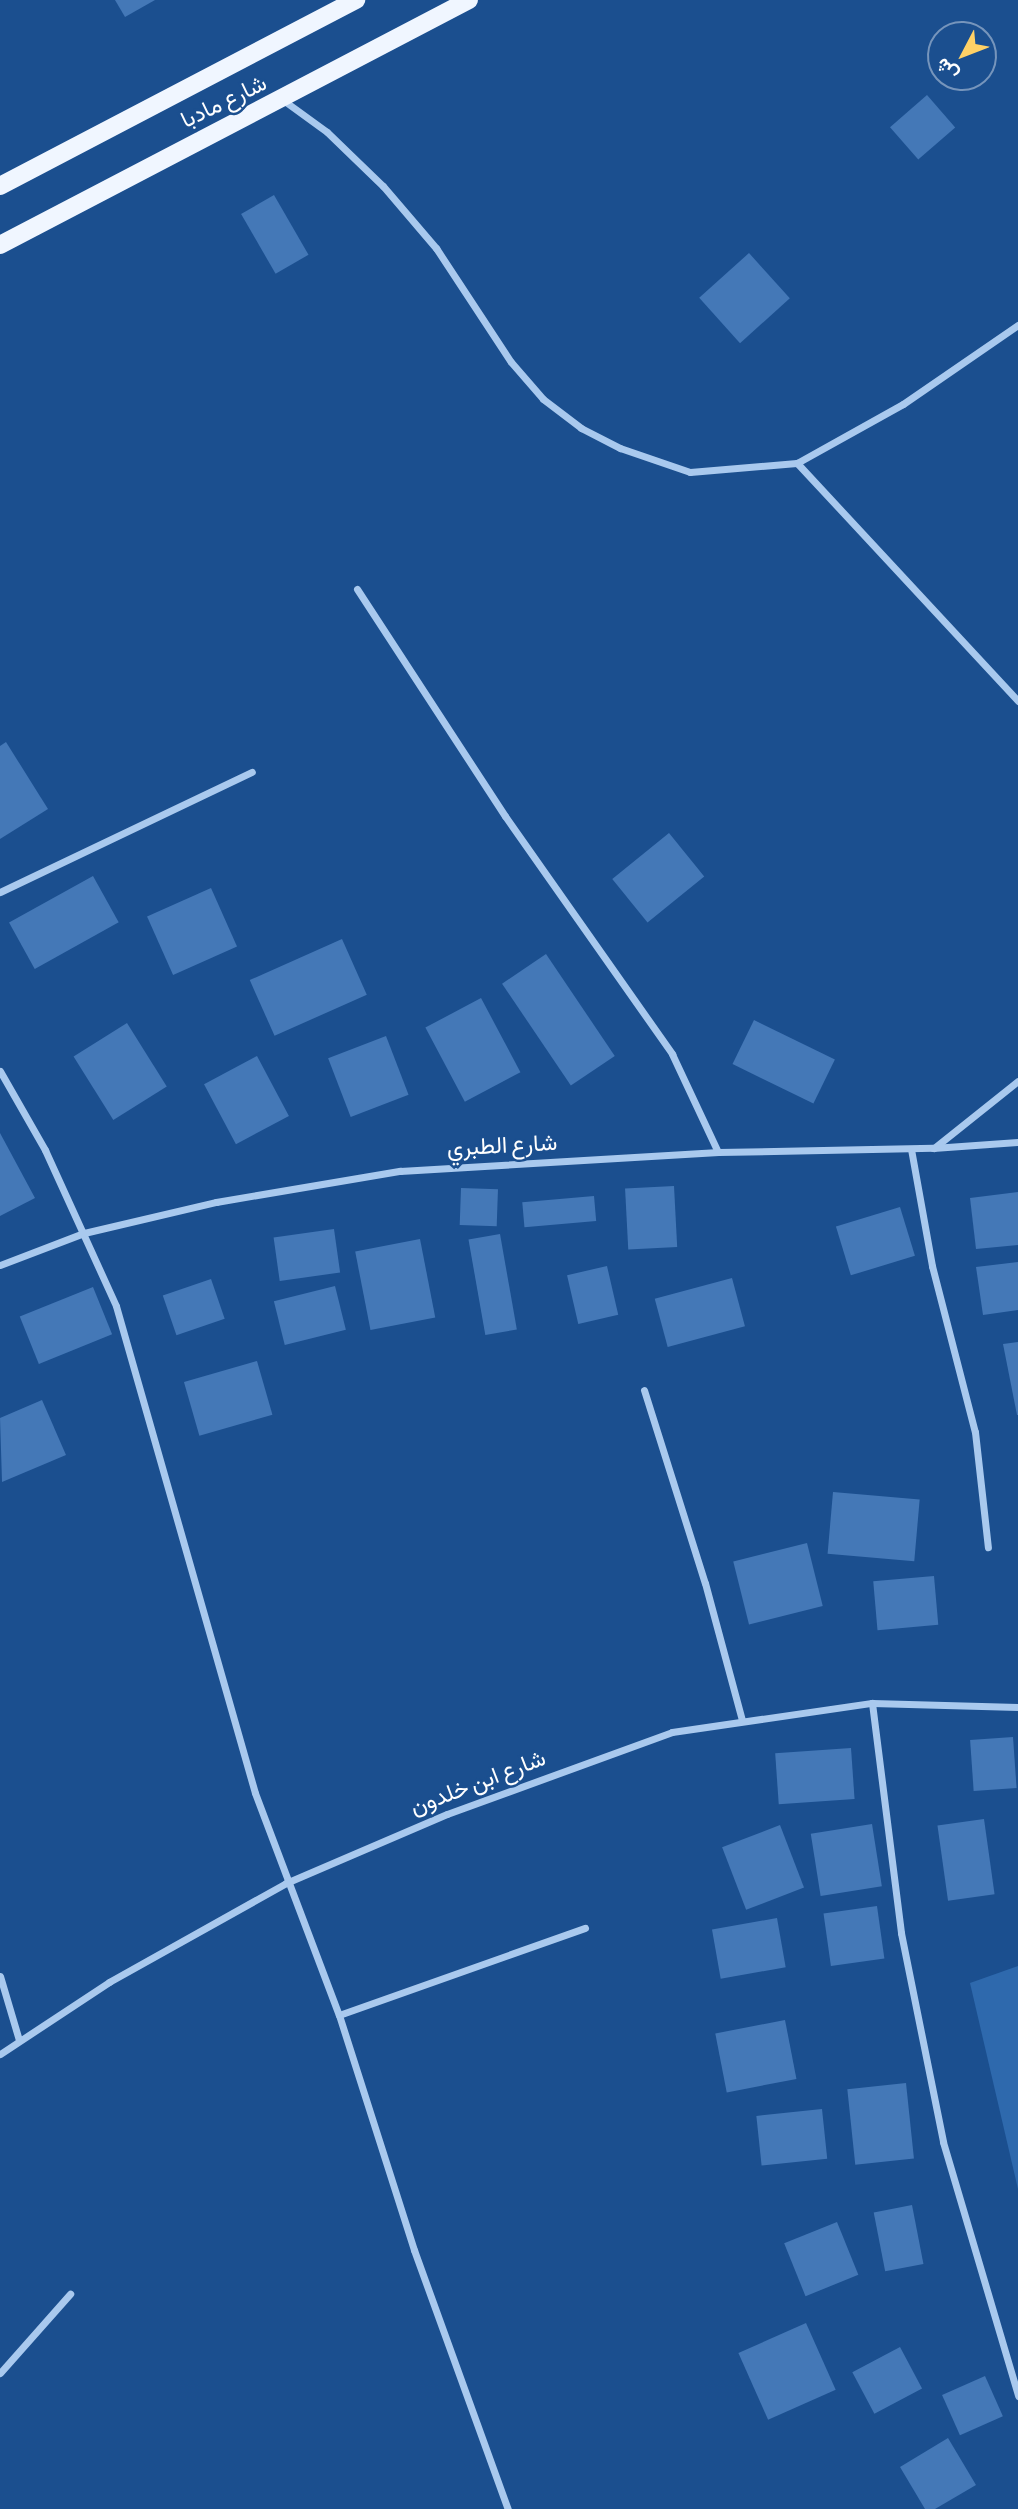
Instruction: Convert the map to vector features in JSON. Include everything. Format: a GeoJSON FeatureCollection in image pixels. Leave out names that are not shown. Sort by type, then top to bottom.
{"type":"FeatureCollection","features":[{"type":"Feature","properties":{"kind":"main road","name":"شارع مادبا"},"geometry":{"type":"LineString","coordinates":[[0,186],[356,0]]}},
{"type":"Feature","properties":{"kind":"main road","name":"شارع مادبا"},"geometry":{"type":"LineString","coordinates":[[0,245],[284,100],[469,0]]}},
{"type":"Feature","properties":{"kind":"street"},"geometry":{"type":"LineString","coordinates":[[284,100],[327,132],[383,186],[436,248],[511,362],[542,399],[581,428],[620,448],[690,472],[797,463],[903,404],[1018,325]]}},
{"type":"Feature","properties":{"kind":"street"},"geometry":{"type":"LineString","coordinates":[[797,463],[1018,701]]}},
{"type":"Feature","properties":{"kind":"street"},"geometry":{"type":"LineString","coordinates":[[357,589],[505,816],[672,1054],[718,1152]]}},
{"type":"Feature","properties":{"kind":"street"},"geometry":{"type":"LineString","coordinates":[[0,892],[252,772]]}},
{"type":"Feature","properties":{"kind":"street"},"geometry":{"type":"LineString","coordinates":[[0,1071],[84,1233],[116,1306],[255,1793],[286,1883],[339,2015],[414,2250],[508,2509]]}},
{"type":"Feature","properties":{"kind":"street"},"geometry":{"type":"LineString","coordinates":[[933,1148],[1018,1081]]}},
{"type":"Feature","properties":{"kind":"street","name":"شارع الطبري"},"geometry":{"type":"LineString","coordinates":[[0,1265],[84,1233],[216,1202],[400,1171],[718,1152],[911,1149],[1018,1142]]}},
{"type":"Feature","properties":{"kind":"street"},"geometry":{"type":"LineString","coordinates":[[911,1149],[932,1266],[975,1432],[988,1547]]}},
{"type":"Feature","properties":{"kind":"street"},"geometry":{"type":"LineString","coordinates":[[644,1390],[705,1583],[742,1720]]}},
{"type":"Feature","properties":{"kind":"street"},"geometry":{"type":"LineString","coordinates":[[872,1703],[901,1933],[943,2142],[1018,2396]]}},
{"type":"Feature","properties":{"kind":"street","name":"شارع ابن خلدون"},"geometry":{"type":"LineString","coordinates":[[0,2054],[109,1982],[286,1883],[447,1814],[672,1732],[872,1703],[1018,1707]]}},
{"type":"Feature","properties":{"kind":"street"},"geometry":{"type":"LineString","coordinates":[[339,2015],[584,1928]]}},
{"type":"Feature","properties":{"kind":"street"},"geometry":{"type":"LineString","coordinates":[[0,1976],[19,2040]]}},
{"type":"Feature","properties":{"kind":"street"},"geometry":{"type":"LineString","coordinates":[[0,2374],[69,2294]]}},
{"type":"Feature","properties":{"kind":"shaded area"},"geometry":{"type":"Polygon","coordinates":[[[1018,1966],[1018,2189],[970,1983],[1018,1966]]]}},
{"type":"Feature","properties":{"kind":"building"},"geometry":{"type":"Polygon","coordinates":[[[115,0],[155,0],[125,17],[115,0]]]}},
{"type":"Feature","properties":{"kind":"building"},"geometry":{"type":"Polygon","coordinates":[[[927,95],[955,127],[918,160],[890,127],[927,95]]]}},
{"type":"Feature","properties":{"kind":"building"},"geometry":{"type":"Polygon","coordinates":[[[274,195],[308,255],[276,274],[241,214],[274,195]]]}},
{"type":"Feature","properties":{"kind":"building"},"geometry":{"type":"Polygon","coordinates":[[[749,253],[790,298],[740,343],[699,298],[749,253]]]}},
{"type":"Feature","properties":{"kind":"building"},"geometry":{"type":"Polygon","coordinates":[[[6,742],[48,809],[0,839],[0,746],[6,742]]]}},
{"type":"Feature","properties":{"kind":"building"},"geometry":{"type":"Polygon","coordinates":[[[669,833],[704,877],[648,922],[612,879],[669,833]]]}},
{"type":"Feature","properties":{"kind":"building"},"geometry":{"type":"Polygon","coordinates":[[[93,876],[119,922],[35,969],[9,923],[93,876]]]}},
{"type":"Feature","properties":{"kind":"building"},"geometry":{"type":"Polygon","coordinates":[[[211,888],[237,946],[173,975],[147,916],[211,888]]]}},
{"type":"Feature","properties":{"kind":"building"},"geometry":{"type":"Polygon","coordinates":[[[342,939],[367,995],[275,1036],[250,980],[342,939]]]}},
{"type":"Feature","properties":{"kind":"building"},"geometry":{"type":"Polygon","coordinates":[[[546,954],[615,1056],[571,1086],[502,984],[546,954]]]}},
{"type":"Feature","properties":{"kind":"building"},"geometry":{"type":"Polygon","coordinates":[[[481,998],[520,1072],[465,1102],[425,1028],[481,998]]]}},
{"type":"Feature","properties":{"kind":"building"},"geometry":{"type":"Polygon","coordinates":[[[754,1020],[835,1059],[813,1103],[733,1064],[754,1020]]]}},
{"type":"Feature","properties":{"kind":"building"},"geometry":{"type":"Polygon","coordinates":[[[127,1023],[167,1087],[113,1120],[74,1056],[127,1023]]]}},
{"type":"Feature","properties":{"kind":"building"},"geometry":{"type":"Polygon","coordinates":[[[386,1036],[409,1095],[351,1117],[328,1058],[386,1036]]]}},
{"type":"Feature","properties":{"kind":"building"},"geometry":{"type":"Polygon","coordinates":[[[257,1056],[289,1116],[236,1144],[204,1084],[257,1056]]]}},
{"type":"Feature","properties":{"kind":"building"},"geometry":{"type":"Polygon","coordinates":[[[0,1133],[35,1198],[0,1216],[0,1133]]]}},
{"type":"Feature","properties":{"kind":"building"},"geometry":{"type":"Polygon","coordinates":[[[674,1186],[677,1247],[628,1249],[625,1189],[674,1186]]]}},
{"type":"Feature","properties":{"kind":"building"},"geometry":{"type":"Polygon","coordinates":[[[461,1188],[498,1189],[497,1226],[460,1225],[461,1188]]]}},
{"type":"Feature","properties":{"kind":"building"},"geometry":{"type":"Polygon","coordinates":[[[1018,1192],[1018,1245],[976,1249],[970,1198],[1018,1192]]]}},
{"type":"Feature","properties":{"kind":"building"},"geometry":{"type":"Polygon","coordinates":[[[594,1196],[596,1221],[524,1227],[522,1202],[594,1196]]]}},
{"type":"Feature","properties":{"kind":"building"},"geometry":{"type":"Polygon","coordinates":[[[900,1207],[915,1256],[851,1275],[836,1227],[900,1207]]]}},
{"type":"Feature","properties":{"kind":"building"},"geometry":{"type":"Polygon","coordinates":[[[334,1229],[340,1273],[280,1281],[274,1237],[334,1229]]]}},
{"type":"Feature","properties":{"kind":"building"},"geometry":{"type":"Polygon","coordinates":[[[500,1234],[517,1330],[485,1335],[468,1240],[500,1234]]]}},
{"type":"Feature","properties":{"kind":"building"},"geometry":{"type":"Polygon","coordinates":[[[420,1239],[435,1318],[370,1330],[355,1252],[420,1239]]]}},
{"type":"Feature","properties":{"kind":"building"},"geometry":{"type":"Polygon","coordinates":[[[1018,1262],[1018,1310],[983,1315],[976,1267],[1018,1262]]]}},
{"type":"Feature","properties":{"kind":"building"},"geometry":{"type":"Polygon","coordinates":[[[607,1266],[618,1315],[578,1324],[567,1275],[607,1266]]]}},
{"type":"Feature","properties":{"kind":"building"},"geometry":{"type":"Polygon","coordinates":[[[732,1278],[745,1326],[668,1347],[655,1299],[732,1278]]]}},
{"type":"Feature","properties":{"kind":"building"},"geometry":{"type":"Polygon","coordinates":[[[211,1279],[225,1319],[176,1335],[163,1296],[211,1279]]]}},
{"type":"Feature","properties":{"kind":"building"},"geometry":{"type":"Polygon","coordinates":[[[335,1286],[346,1330],[285,1345],[274,1301],[335,1286]]]}},
{"type":"Feature","properties":{"kind":"building"},"geometry":{"type":"Polygon","coordinates":[[[93,1287],[112,1334],[39,1364],[20,1317],[93,1287]]]}},
{"type":"Feature","properties":{"kind":"building"},"geometry":{"type":"Polygon","coordinates":[[[1018,1342],[1018,1415],[1017,1415],[1003,1344],[1018,1342]]]}},
{"type":"Feature","properties":{"kind":"building"},"geometry":{"type":"Polygon","coordinates":[[[257,1361],[272,1415],[199,1436],[184,1382],[257,1361]]]}},
{"type":"Feature","properties":{"kind":"building"},"geometry":{"type":"Polygon","coordinates":[[[42,1400],[66,1455],[2,1482],[0,1418],[42,1400]]]}},
{"type":"Feature","properties":{"kind":"building"},"geometry":{"type":"Polygon","coordinates":[[[833,1492],[920,1500],[914,1561],[828,1554],[833,1492]]]}},
{"type":"Feature","properties":{"kind":"building"},"geometry":{"type":"Polygon","coordinates":[[[807,1543],[823,1606],[749,1624],[733,1561],[807,1543]]]}},
{"type":"Feature","properties":{"kind":"building"},"geometry":{"type":"Polygon","coordinates":[[[934,1576],[938,1625],[878,1630],[873,1581],[934,1576]]]}},
{"type":"Feature","properties":{"kind":"building"},"geometry":{"type":"Polygon","coordinates":[[[1013,1737],[1017,1788],[974,1791],[970,1740],[1013,1737]]]}},
{"type":"Feature","properties":{"kind":"building"},"geometry":{"type":"Polygon","coordinates":[[[851,1748],[855,1799],[779,1804],[775,1753],[851,1748]]]}},
{"type":"Feature","properties":{"kind":"building"},"geometry":{"type":"Polygon","coordinates":[[[984,1819],[995,1894],[948,1901],[937,1826],[984,1819]]]}},
{"type":"Feature","properties":{"kind":"building"},"geometry":{"type":"Polygon","coordinates":[[[872,1824],[882,1886],[821,1896],[811,1834],[872,1824]]]}},
{"type":"Feature","properties":{"kind":"building"},"geometry":{"type":"Polygon","coordinates":[[[780,1825],[804,1888],[746,1910],[722,1847],[780,1825]]]}},
{"type":"Feature","properties":{"kind":"building"},"geometry":{"type":"Polygon","coordinates":[[[877,1906],[884,1958],[831,1966],[824,1914],[877,1906]]]}},
{"type":"Feature","properties":{"kind":"building"},"geometry":{"type":"Polygon","coordinates":[[[777,1918],[786,1967],[721,1979],[712,1929],[777,1918]]]}},
{"type":"Feature","properties":{"kind":"building"},"geometry":{"type":"Polygon","coordinates":[[[785,2020],[796,2079],[727,2092],[715,2034],[785,2020]]]}},
{"type":"Feature","properties":{"kind":"building"},"geometry":{"type":"Polygon","coordinates":[[[906,2083],[914,2159],[855,2165],[847,2089],[906,2083]]]}},
{"type":"Feature","properties":{"kind":"building"},"geometry":{"type":"Polygon","coordinates":[[[822,2109],[827,2159],[762,2166],[756,2116],[822,2109]]]}},
{"type":"Feature","properties":{"kind":"building"},"geometry":{"type":"Polygon","coordinates":[[[912,2205],[923,2264],[885,2271],[874,2212],[912,2205]]]}},
{"type":"Feature","properties":{"kind":"building"},"geometry":{"type":"Polygon","coordinates":[[[837,2222],[858,2275],[806,2296],[784,2243],[837,2222]]]}},
{"type":"Feature","properties":{"kind":"building"},"geometry":{"type":"Polygon","coordinates":[[[806,2323],[836,2390],[768,2420],[738,2353],[806,2323]]]}},
{"type":"Feature","properties":{"kind":"building"},"geometry":{"type":"Polygon","coordinates":[[[900,2347],[922,2388],[874,2414],[852,2372],[900,2347]]]}},
{"type":"Feature","properties":{"kind":"building"},"geometry":{"type":"Polygon","coordinates":[[[985,2376],[1003,2416],[960,2435],[942,2395],[985,2376]]]}},
{"type":"Feature","properties":{"kind":"building"},"geometry":{"type":"Polygon","coordinates":[[[948,2438],[976,2485],[935,2509],[925,2509],[900,2467],[948,2438]]]}}]}
